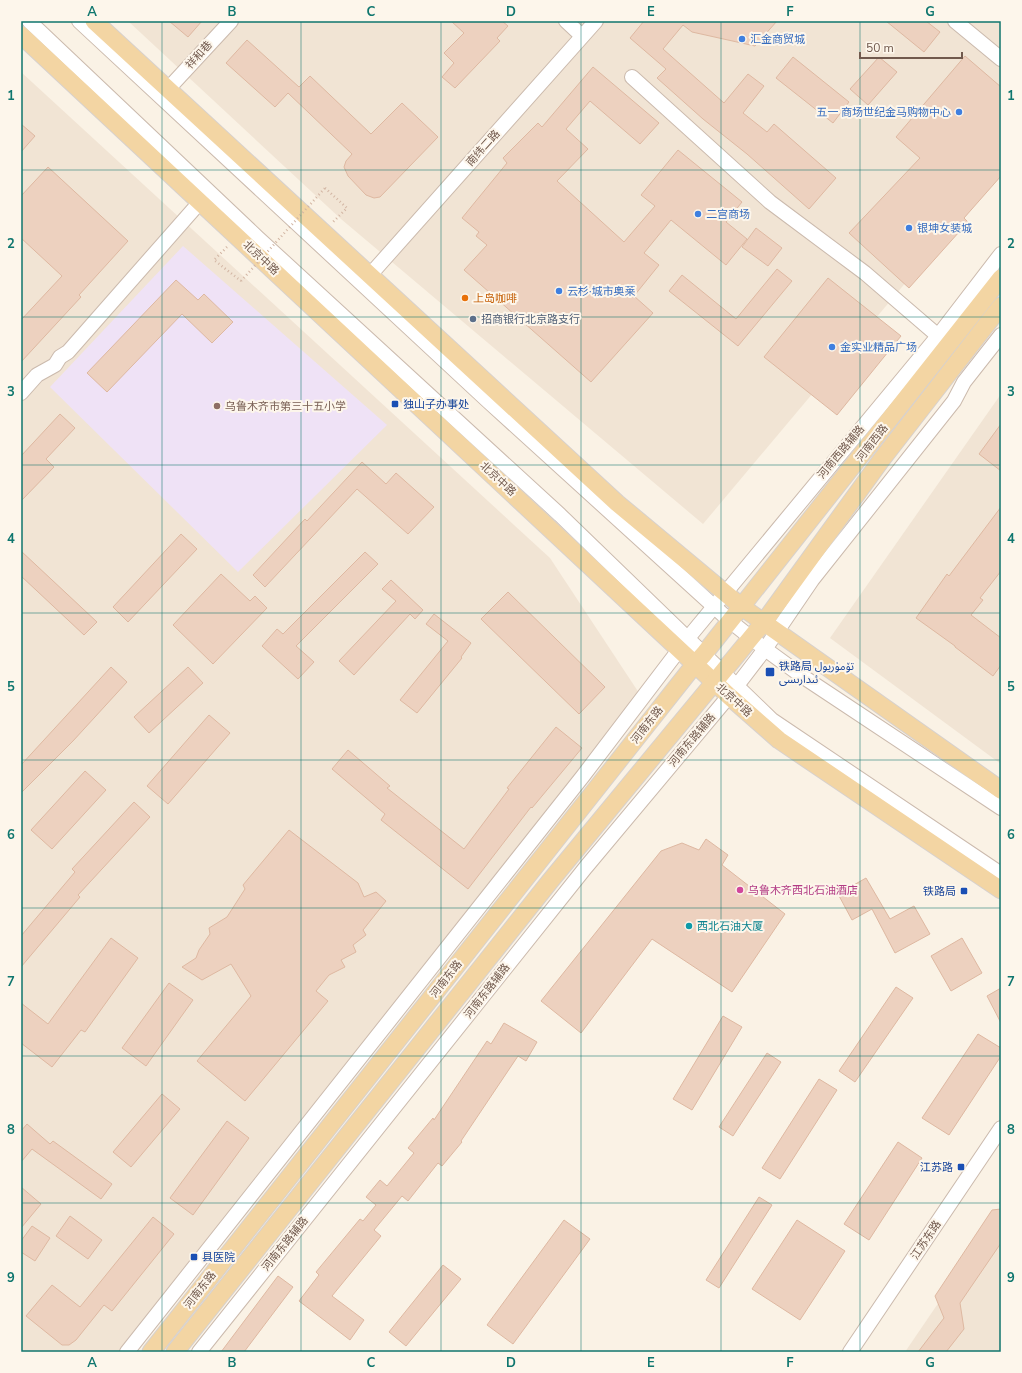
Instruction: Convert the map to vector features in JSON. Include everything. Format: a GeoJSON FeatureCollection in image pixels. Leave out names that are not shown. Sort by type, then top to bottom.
{"type":"FeatureCollection","features":[{"type":"Feature","properties":{"kind":"main road"},"geometry":{"type":"LineString","coordinates":[[94,21],[617,503],[742,607],[1001,790]]}},
{"type":"Feature","properties":{"kind":"main road","name":"北京中路"},"geometry":{"type":"LineString","coordinates":[[21,35],[200,202],[684,644],[733,691],[779,740],[1001,890]]}},
{"type":"Feature","properties":{"kind":"main road","name":"河南西路"},"geometry":{"type":"LineString","coordinates":[[742,607],[944,341],[1001,278]]}},
{"type":"Feature","properties":{"kind":"main road","name":"河南西路"},"geometry":{"type":"LineString","coordinates":[[770,627],[882,459],[1001,306]]}},
{"type":"Feature","properties":{"kind":"main road","name":"河南东路"},"geometry":{"type":"LineString","coordinates":[[151,1352],[742,607]]}},
{"type":"Feature","properties":{"kind":"main road","name":"河南东路"},"geometry":{"type":"LineString","coordinates":[[175,1352],[551,880],[751,638],[770,627]]}},
{"type":"Feature","properties":{"kind":"street"},"geometry":{"type":"LineString","coordinates":[[28,21],[258,238],[560,515],[684,644],[583,776],[127,1352]]}},
{"type":"Feature","properties":{"kind":"street"},"geometry":{"type":"LineString","coordinates":[[79,21],[489,402],[730,621],[764,650],[1001,808]]}},
{"type":"Feature","properties":{"kind":"street","name":"祥和巷"},"geometry":{"type":"LineString","coordinates":[[168,89],[231,21]]}},
{"type":"Feature","properties":{"kind":"street"},"geometry":{"type":"LineString","coordinates":[[566,21],[582,36]]}},
{"type":"Feature","properties":{"kind":"street","name":"南纬二路"},"geometry":{"type":"LineString","coordinates":[[370,275],[596,21]]}},
{"type":"Feature","properties":{"kind":"street"},"geometry":{"type":"LineString","coordinates":[[955,21],[1001,59]]}},
{"type":"Feature","properties":{"kind":"street"},"geometry":{"type":"LineString","coordinates":[[632,77],[770,202],[865,273],[944,341]]}},
{"type":"Feature","properties":{"kind":"street"},"geometry":{"type":"LineString","coordinates":[[21,393],[37,375],[55,366],[60,357],[68,352],[200,202]]}},
{"type":"Feature","properties":{"kind":"street","name":"河南西路辅路"},"geometry":{"type":"LineString","coordinates":[[684,644],[724,593],[944,341],[1001,254]]}},
{"type":"Feature","properties":{"kind":"street"},"geometry":{"type":"LineString","coordinates":[[770,627],[812,580],[954,401],[964,382],[1001,335]]}},
{"type":"Feature","properties":{"kind":"street","name":"河南东路辅路"},"geometry":{"type":"LineString","coordinates":[[199,1352],[586,867],[733,691],[764,650],[770,627]]}},
{"type":"Feature","properties":{"kind":"street"},"geometry":{"type":"LineString","coordinates":[[733,691],[772,720],[1001,874]]}},
{"type":"Feature","properties":{"kind":"street","name":"江苏东路"},"geometry":{"type":"LineString","coordinates":[[850,1352],[1001,1128]]}},
{"type":"Feature","properties":{"kind":"path"},"geometry":{"type":"LineString","coordinates":[[214,260],[241,281],[325,188],[347,208],[324,233]]}},
{"type":"Feature","properties":{"kind":"shaded area"},"geometry":{"type":"Polygon","coordinates":[[[128,21],[1001,21],[1001,169],[703,524],[341,219],[128,21]]]}},
{"type":"Feature","properties":{"kind":"shaded area"},"geometry":{"type":"Polygon","coordinates":[[[21,72],[550,558],[641,696],[131,1352],[21,1352],[21,72]]]}},
{"type":"Feature","properties":{"kind":"shaded area","name":"乌鲁木齐市第三十五小学"},"geometry":{"type":"Polygon","coordinates":[[[183,246],[387,425],[238,572],[50,387],[183,246]]]}},
{"type":"Feature","properties":{"kind":"shaded area"},"geometry":{"type":"Polygon","coordinates":[[[1001,394],[1001,764],[830,638],[1001,394]]]}},
{"type":"Feature","properties":{"kind":"shaded area"},"geometry":{"type":"Polygon","coordinates":[[[1001,1211],[1001,1352],[905,1352],[1001,1211]]]}},
{"type":"Feature","properties":{"kind":"building"},"geometry":{"type":"Polygon","coordinates":[[[169,21],[202,21],[188,37],[169,21]]]}},
{"type":"Feature","properties":{"kind":"building"},"geometry":{"type":"Polygon","coordinates":[[[451,21],[502,21],[508,26],[497,38],[500,41],[455,88],[442,77],[454,63],[444,53],[464,33],[451,21]]]}},
{"type":"Feature","properties":{"kind":"building"},"geometry":{"type":"Polygon","coordinates":[[[644,21],[777,21],[755,46],[692,32],[683,25],[663,49],[724,103],[748,74],[764,86],[743,113],[767,132],[774,124],[836,178],[809,209],[657,78],[666,69],[630,38],[644,21]]]}},
{"type":"Feature","properties":{"kind":"building"},"geometry":{"type":"Polygon","coordinates":[[[886,21],[926,21],[940,32],[924,52],[886,21]]]}},
{"type":"Feature","properties":{"kind":"building"},"geometry":{"type":"Polygon","coordinates":[[[247,40],[299,87],[310,76],[371,134],[402,103],[438,137],[380,197],[374,198],[366,195],[348,176],[344,167],[346,161],[352,154],[288,93],[275,107],[226,63],[247,40]]]}},
{"type":"Feature","properties":{"kind":"building"},"geometry":{"type":"Polygon","coordinates":[[[965,56],[1001,87],[1001,176],[964,218],[968,222],[909,288],[849,233],[920,158],[896,137],[965,56]]]}},
{"type":"Feature","properties":{"kind":"building"},"geometry":{"type":"Polygon","coordinates":[[[793,57],[849,102],[833,123],[776,78],[793,57]]]}},
{"type":"Feature","properties":{"kind":"building"},"geometry":{"type":"Polygon","coordinates":[[[879,57],[897,72],[868,105],[850,89],[879,57]]]}},
{"type":"Feature","properties":{"kind":"building"},"geometry":{"type":"Polygon","coordinates":[[[593,67],[659,123],[640,144],[590,101],[566,129],[588,149],[557,181],[624,242],[655,206],[641,195],[678,150],[742,202],[726,222],[747,239],[726,265],[671,220],[644,253],[659,265],[634,296],[653,313],[591,382],[464,270],[487,245],[476,236],[479,232],[462,218],[507,163],[503,158],[538,123],[542,127],[593,67]]]}},
{"type":"Feature","properties":{"kind":"building"},"geometry":{"type":"Polygon","coordinates":[[[21,124],[35,136],[21,152],[21,124]]]}},
{"type":"Feature","properties":{"kind":"building"},"geometry":{"type":"Polygon","coordinates":[[[48,167],[128,241],[79,295],[81,297],[21,362],[21,320],[62,276],[21,238],[21,196],[48,167]]]}},
{"type":"Feature","properties":{"kind":"building"},"geometry":{"type":"Polygon","coordinates":[[[756,228],[782,248],[768,266],[742,247],[756,228]]]}},
{"type":"Feature","properties":{"kind":"building"},"geometry":{"type":"Polygon","coordinates":[[[777,269],[792,281],[738,346],[669,291],[682,275],[736,319],[777,269]]]}},
{"type":"Feature","properties":{"kind":"building","name":"金实业精品广场"},"geometry":{"type":"Polygon","coordinates":[[[828,278],[901,336],[837,415],[764,357],[828,278]]]}},
{"type":"Feature","properties":{"kind":"building"},"geometry":{"type":"Polygon","coordinates":[[[176,280],[198,300],[204,294],[233,322],[212,343],[182,314],[107,392],[87,373],[176,280]]]}},
{"type":"Feature","properties":{"kind":"building"},"geometry":{"type":"Polygon","coordinates":[[[60,414],[75,428],[46,459],[54,467],[21,501],[21,456],[60,414]]]}},
{"type":"Feature","properties":{"kind":"building"},"geometry":{"type":"Polygon","coordinates":[[[1001,424],[1001,471],[979,454],[1001,424]]]}},
{"type":"Feature","properties":{"kind":"building"},"geometry":{"type":"Polygon","coordinates":[[[362,462],[386,484],[396,473],[434,507],[408,534],[357,489],[265,587],[253,575],[305,519],[307,521],[362,462]]]}},
{"type":"Feature","properties":{"kind":"building"},"geometry":{"type":"Polygon","coordinates":[[[1001,507],[1001,571],[980,598],[983,600],[971,615],[1001,638],[1001,665],[993,676],[916,618],[947,574],[949,576],[1001,507]]]}},
{"type":"Feature","properties":{"kind":"building"},"geometry":{"type":"Polygon","coordinates":[[[181,534],[197,549],[128,622],[113,607],[181,534]]]}},
{"type":"Feature","properties":{"kind":"building"},"geometry":{"type":"Polygon","coordinates":[[[21,551],[97,622],[84,635],[21,576],[21,551]]]}},
{"type":"Feature","properties":{"kind":"building"},"geometry":{"type":"Polygon","coordinates":[[[365,552],[378,564],[296,646],[314,662],[298,679],[262,646],[277,629],[283,634],[365,552]]]}},
{"type":"Feature","properties":{"kind":"building"},"geometry":{"type":"Polygon","coordinates":[[[221,574],[250,601],[255,596],[267,608],[213,664],[173,625],[221,574]]]}},
{"type":"Feature","properties":{"kind":"building"},"geometry":{"type":"Polygon","coordinates":[[[391,580],[423,610],[415,619],[410,614],[354,675],[339,661],[396,601],[382,589],[391,580]]]}},
{"type":"Feature","properties":{"kind":"building"},"geometry":{"type":"Polygon","coordinates":[[[508,592],[605,687],[579,714],[481,619],[508,592]]]}},
{"type":"Feature","properties":{"kind":"building"},"geometry":{"type":"Polygon","coordinates":[[[434,614],[471,643],[461,657],[462,658],[417,713],[400,700],[448,641],[426,624],[434,614]]]}},
{"type":"Feature","properties":{"kind":"building"},"geometry":{"type":"Polygon","coordinates":[[[111,667],[127,682],[73,741],[21,793],[21,765],[111,667]]]}},
{"type":"Feature","properties":{"kind":"building"},"geometry":{"type":"Polygon","coordinates":[[[188,667],[203,683],[149,733],[134,717],[188,667]]]}},
{"type":"Feature","properties":{"kind":"building"},"geometry":{"type":"Polygon","coordinates":[[[209,715],[230,733],[168,804],[147,786],[209,715]]]}},
{"type":"Feature","properties":{"kind":"building"},"geometry":{"type":"Polygon","coordinates":[[[556,727],[582,748],[532,808],[531,807],[468,889],[381,820],[385,814],[332,769],[348,750],[390,786],[387,788],[464,849],[509,789],[507,788],[556,727]]]}},
{"type":"Feature","properties":{"kind":"building"},"geometry":{"type":"Polygon","coordinates":[[[85,771],[106,790],[52,849],[31,830],[85,771]]]}},
{"type":"Feature","properties":{"kind":"building"},"geometry":{"type":"Polygon","coordinates":[[[134,802],[150,817],[78,895],[80,897],[21,967],[21,936],[75,872],[72,869],[134,802]]]}},
{"type":"Feature","properties":{"kind":"building"},"geometry":{"type":"Polygon","coordinates":[[[289,830],[358,883],[364,897],[376,892],[386,901],[363,930],[366,935],[353,945],[356,952],[341,960],[345,967],[329,975],[316,991],[328,1001],[245,1101],[197,1061],[251,996],[231,964],[202,980],[182,967],[196,958],[199,950],[210,934],[209,928],[227,917],[245,889],[243,885],[289,830]]]}},
{"type":"Feature","properties":{"kind":"building","name":"西北石油大厦"},"geometry":{"type":"Polygon","coordinates":[[[706,839],[728,855],[722,865],[785,914],[732,992],[652,939],[581,1033],[541,1001],[661,851],[682,843],[699,850],[706,839]]]}},
{"type":"Feature","properties":{"kind":"building"},"geometry":{"type":"Polygon","coordinates":[[[866,878],[890,919],[914,906],[930,934],[895,953],[872,909],[852,920],[838,894],[866,878]]]}},
{"type":"Feature","properties":{"kind":"building"},"geometry":{"type":"Polygon","coordinates":[[[111,938],[138,958],[85,1032],[81,1030],[52,1067],[21,1043],[21,1003],[48,1024],[111,938]]]}},
{"type":"Feature","properties":{"kind":"building"},"geometry":{"type":"Polygon","coordinates":[[[962,938],[982,973],[951,991],[931,956],[962,938]]]}},
{"type":"Feature","properties":{"kind":"building"},"geometry":{"type":"Polygon","coordinates":[[[169,983],[193,1000],[146,1066],[122,1048],[169,983]]]}},
{"type":"Feature","properties":{"kind":"building"},"geometry":{"type":"Polygon","coordinates":[[[896,987],[913,998],[855,1082],[839,1071],[896,987]]]}},
{"type":"Feature","properties":{"kind":"building"},"geometry":{"type":"Polygon","coordinates":[[[1001,988],[1001,1023],[987,996],[1001,988]]]}},
{"type":"Feature","properties":{"kind":"building"},"geometry":{"type":"Polygon","coordinates":[[[723,1016],[742,1027],[692,1110],[673,1099],[723,1016]]]}},
{"type":"Feature","properties":{"kind":"building"},"geometry":{"type":"Polygon","coordinates":[[[504,1023],[537,1042],[526,1061],[518,1056],[461,1141],[462,1142],[442,1166],[438,1163],[408,1201],[402,1196],[374,1230],[381,1236],[332,1296],[364,1320],[350,1340],[299,1301],[319,1275],[316,1272],[360,1219],[363,1221],[376,1205],[366,1197],[380,1180],[387,1186],[414,1153],[408,1148],[433,1118],[434,1120],[487,1041],[491,1044],[504,1023]]]}},
{"type":"Feature","properties":{"kind":"building"},"geometry":{"type":"Polygon","coordinates":[[[978,1034],[1001,1048],[1001,1056],[949,1135],[922,1118],[978,1034]]]}},
{"type":"Feature","properties":{"kind":"building"},"geometry":{"type":"Polygon","coordinates":[[[767,1053],[781,1062],[733,1136],[719,1127],[767,1053]]]}},
{"type":"Feature","properties":{"kind":"building"},"geometry":{"type":"Polygon","coordinates":[[[819,1079],[837,1090],[780,1179],[762,1168],[819,1079]]]}},
{"type":"Feature","properties":{"kind":"building"},"geometry":{"type":"Polygon","coordinates":[[[162,1094],[180,1109],[131,1167],[113,1152],[162,1094]]]}},
{"type":"Feature","properties":{"kind":"building"},"geometry":{"type":"Polygon","coordinates":[[[227,1121],[249,1138],[193,1215],[170,1198],[227,1121]]]}},
{"type":"Feature","properties":{"kind":"building"},"geometry":{"type":"Polygon","coordinates":[[[27,1124],[50,1144],[53,1141],[112,1184],[101,1199],[32,1149],[21,1162],[21,1131],[27,1124]]]}},
{"type":"Feature","properties":{"kind":"building"},"geometry":{"type":"Polygon","coordinates":[[[898,1142],[922,1158],[869,1240],[844,1224],[898,1142]]]}},
{"type":"Feature","properties":{"kind":"building"},"geometry":{"type":"Polygon","coordinates":[[[21,1187],[41,1204],[21,1228],[21,1187]]]}},
{"type":"Feature","properties":{"kind":"building"},"geometry":{"type":"Polygon","coordinates":[[[759,1197],[772,1205],[719,1288],[706,1280],[759,1197]]]}},
{"type":"Feature","properties":{"kind":"building"},"geometry":{"type":"Polygon","coordinates":[[[1001,1209],[1001,1243],[960,1303],[964,1329],[946,1352],[918,1352],[944,1318],[935,1296],[992,1210],[1001,1209]]]}},
{"type":"Feature","properties":{"kind":"building"},"geometry":{"type":"Polygon","coordinates":[[[70,1216],[102,1240],[88,1259],[56,1236],[70,1216]]]}},
{"type":"Feature","properties":{"kind":"building"},"geometry":{"type":"Polygon","coordinates":[[[153,1217],[174,1234],[112,1311],[104,1305],[76,1340],[69,1345],[62,1345],[26,1316],[52,1285],[80,1307],[153,1217]]]}},
{"type":"Feature","properties":{"kind":"building"},"geometry":{"type":"Polygon","coordinates":[[[564,1220],[590,1239],[513,1344],[487,1325],[564,1220]]]}},
{"type":"Feature","properties":{"kind":"building"},"geometry":{"type":"Polygon","coordinates":[[[797,1220],[845,1251],[800,1320],[752,1289],[797,1220]]]}},
{"type":"Feature","properties":{"kind":"building"},"geometry":{"type":"Polygon","coordinates":[[[32,1226],[50,1238],[35,1261],[21,1252],[21,1241],[32,1226]]]}},
{"type":"Feature","properties":{"kind":"building"},"geometry":{"type":"Polygon","coordinates":[[[443,1265],[461,1279],[406,1346],[389,1332],[443,1265]]]}},
{"type":"Feature","properties":{"kind":"building"},"geometry":{"type":"Polygon","coordinates":[[[278,1276],[293,1287],[244,1352],[221,1352],[278,1276]]]}},
{"type":"Feature","properties":{"kind":"place","name":"汇金商贸城"},"geometry":{"type":"Point","coordinates":[742,39]}},
{"type":"Feature","properties":{"kind":"place","name":"五一 商场世纪金马购物中心"},"geometry":{"type":"Point","coordinates":[959,112]}},
{"type":"Feature","properties":{"kind":"place","name":"二宫商场"},"geometry":{"type":"Point","coordinates":[698,214]}},
{"type":"Feature","properties":{"kind":"place","name":"银坤女装城"},"geometry":{"type":"Point","coordinates":[909,228]}},
{"type":"Feature","properties":{"kind":"place","name":"云杉·城市奥莱"},"geometry":{"type":"Point","coordinates":[559,291]}},
{"type":"Feature","properties":{"kind":"place","name":"上岛咖啡"},"geometry":{"type":"Point","coordinates":[465,298]}},
{"type":"Feature","properties":{"kind":"place","name":"招商银行北京路支行"},"geometry":{"type":"Point","coordinates":[473,319]}},
{"type":"Feature","properties":{"kind":"place","name":"金实业精品广场"},"geometry":{"type":"Point","coordinates":[832,347]}},
{"type":"Feature","properties":{"kind":"place","name":"独山子办事处"},"geometry":{"type":"Point","coordinates":[395,404]}},
{"type":"Feature","properties":{"kind":"place","name":"乌鲁木齐市第三十五小学"},"geometry":{"type":"Point","coordinates":[217,406]}},
{"type":"Feature","properties":{"kind":"place","name":"铁路局 تۆمۈريول ئىدارىسى"},"geometry":{"type":"Point","coordinates":[770,672]}},
{"type":"Feature","properties":{"kind":"place","name":"乌鲁木齐西北石油酒店"},"geometry":{"type":"Point","coordinates":[740,890]}},
{"type":"Feature","properties":{"kind":"place","name":"铁路局"},"geometry":{"type":"Point","coordinates":[964,891]}},
{"type":"Feature","properties":{"kind":"place","name":"西北石油大厦"},"geometry":{"type":"Point","coordinates":[689,926]}},
{"type":"Feature","properties":{"kind":"place","name":"江苏路"},"geometry":{"type":"Point","coordinates":[961,1167]}},
{"type":"Feature","properties":{"kind":"place","name":"县医院"},"geometry":{"type":"Point","coordinates":[194,1257]}}]}
